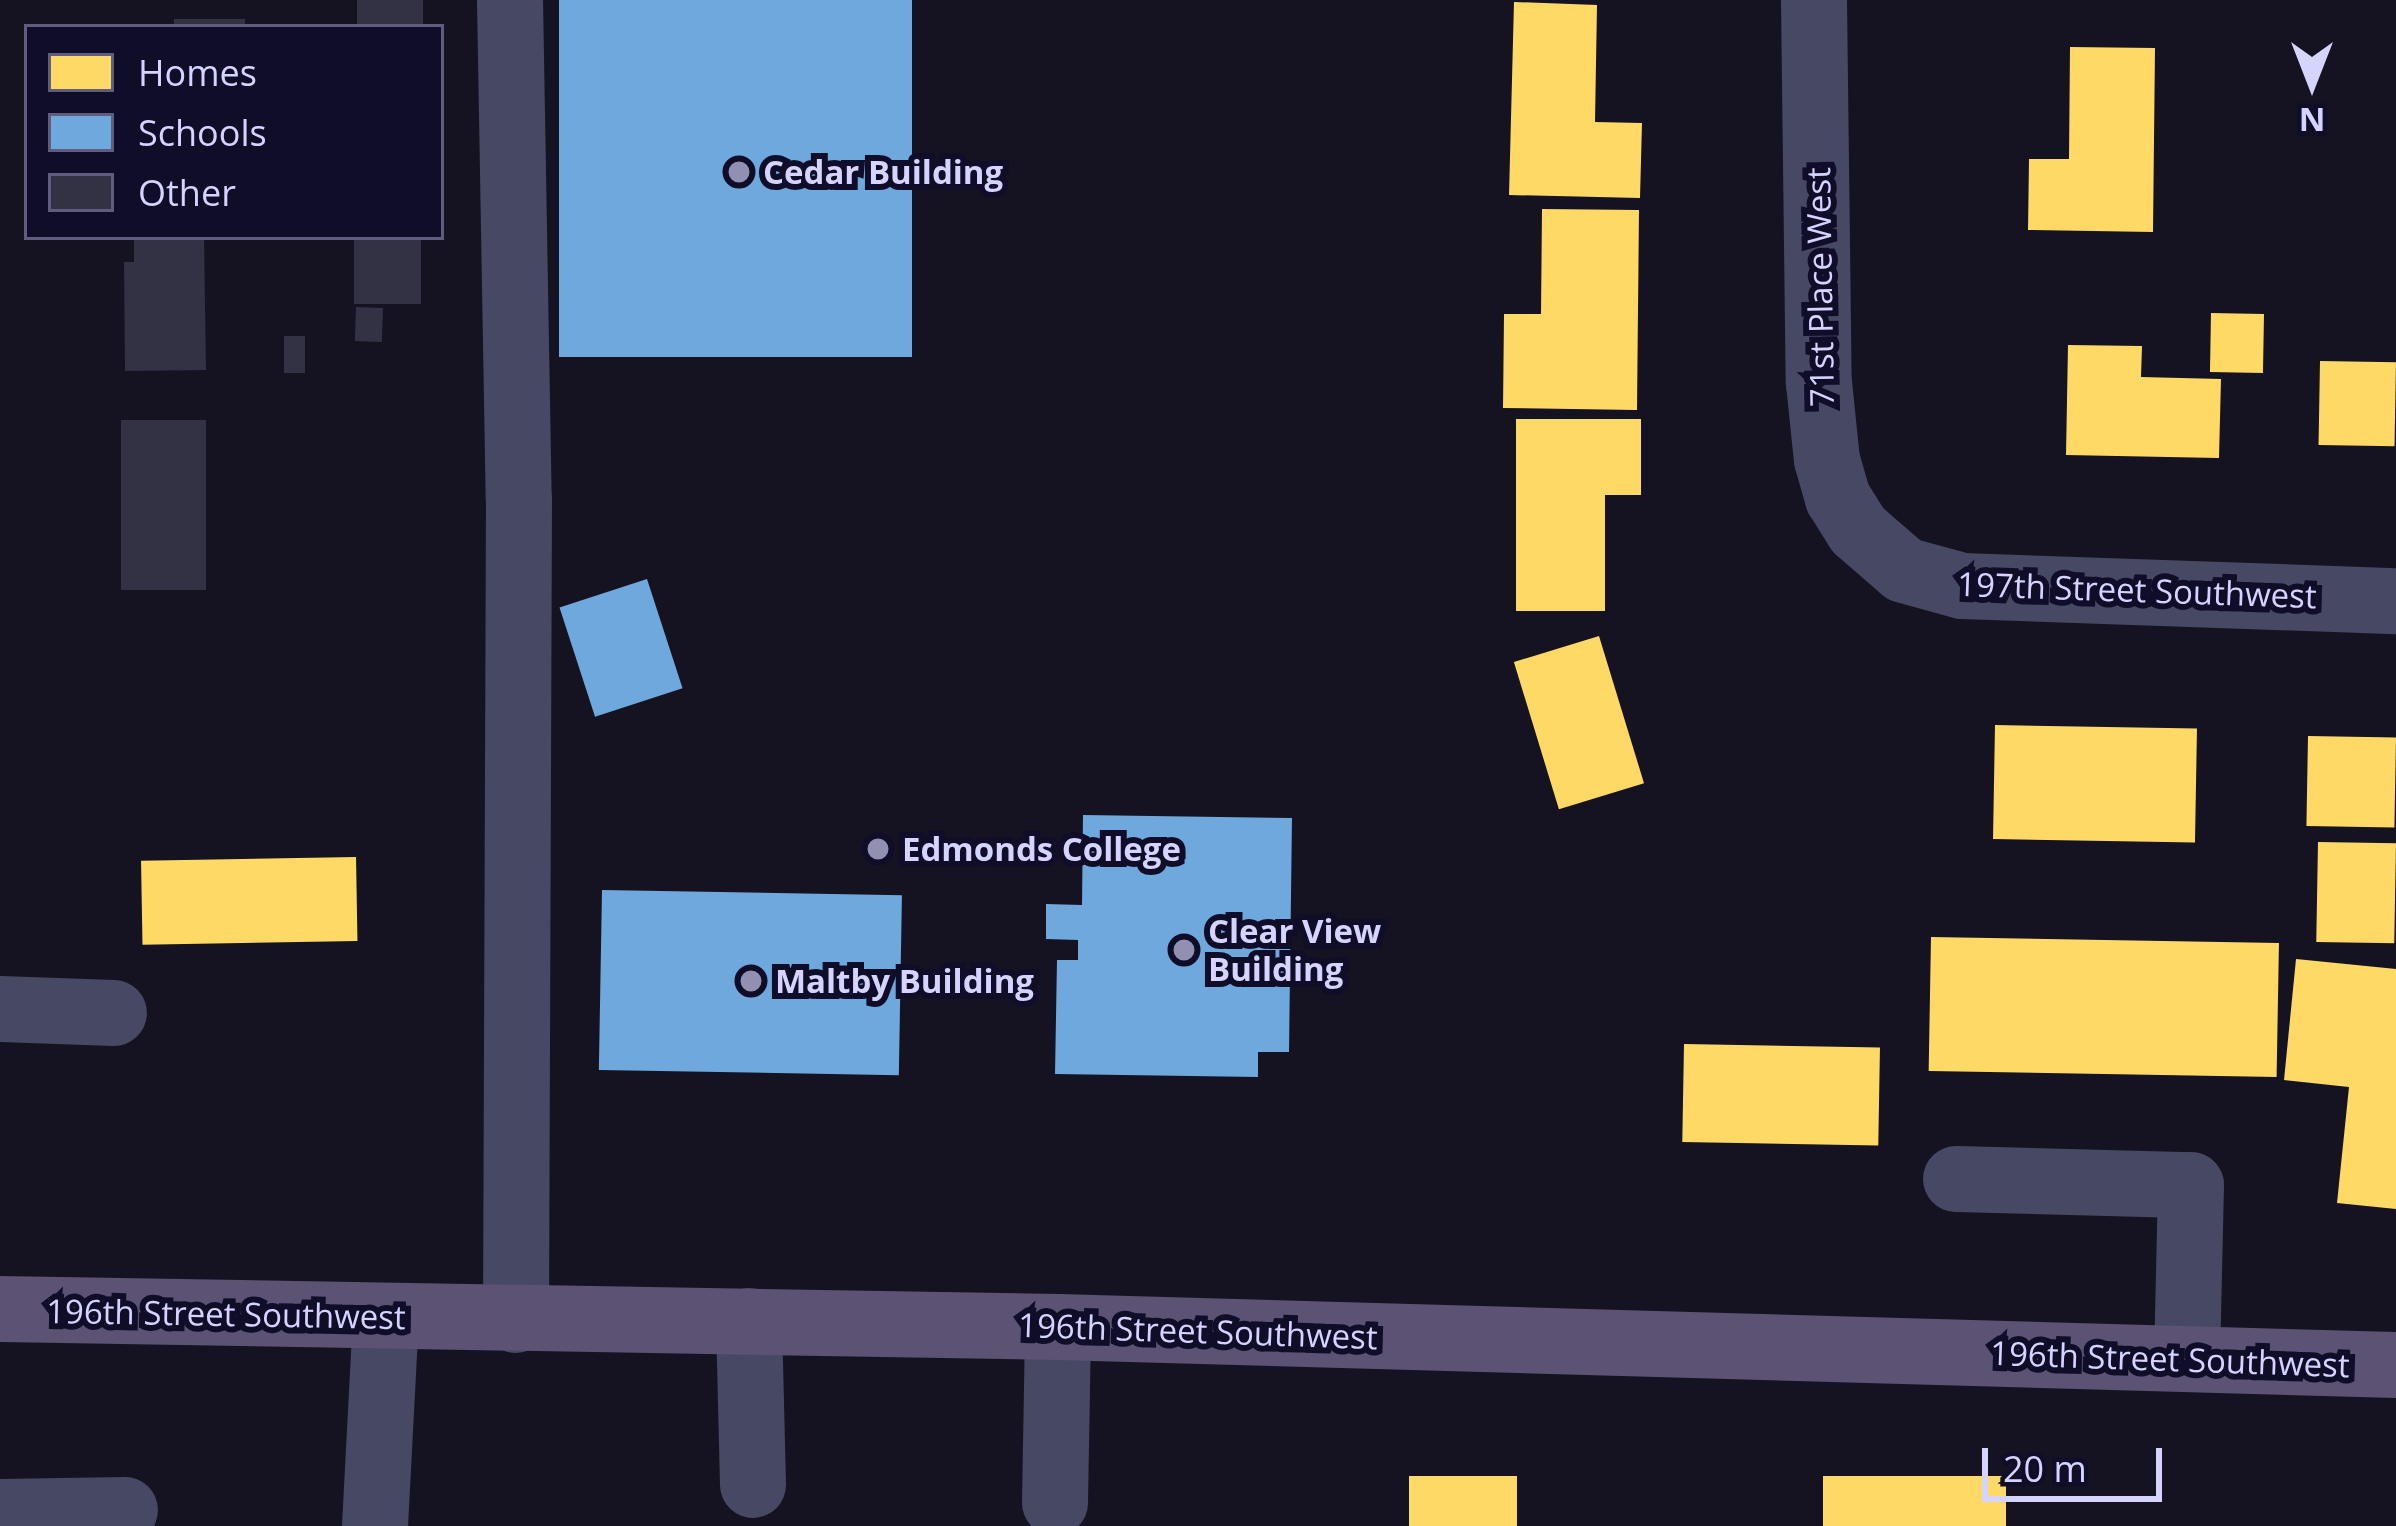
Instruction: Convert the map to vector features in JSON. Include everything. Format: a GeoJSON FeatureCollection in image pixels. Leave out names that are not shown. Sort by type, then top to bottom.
{"type":"FeatureCollection","features":[{"type":"Feature","properties":{"kind":"main road","name":"196th Street Southwest"},"geometry":{"type":"LineString","coordinates":[[0,1310],[1058,1327],[2396,1366]]}},
{"type":"Feature","properties":{"kind":"street"},"geometry":{"type":"LineString","coordinates":[[510,0],[519,499],[516,1320]]}},
{"type":"Feature","properties":{"kind":"street","name":"71st Place West"},"geometry":{"type":"LineString","coordinates":[[1814,0],[1819,383],[1827,460],[1838,498],[1858,530],[1884,556]]}},
{"type":"Feature","properties":{"kind":"street","name":"197th Street Southwest"},"geometry":{"type":"LineString","coordinates":[[1884,556],[1904,571],[1990,590],[2396,601]]}},
{"type":"Feature","properties":{"kind":"street"},"geometry":{"type":"LineString","coordinates":[[0,1009],[114,1012]]}},
{"type":"Feature","properties":{"kind":"street"},"geometry":{"type":"LineString","coordinates":[[1956,1179],[2191,1185],[2187,1359]]}},
{"type":"Feature","properties":{"kind":"street"},"geometry":{"type":"LineString","coordinates":[[375,1526],[386,1317]]}},
{"type":"Feature","properties":{"kind":"street"},"geometry":{"type":"LineString","coordinates":[[749,1321],[753,1485]]}},
{"type":"Feature","properties":{"kind":"street"},"geometry":{"type":"LineString","coordinates":[[1055,1503],[1058,1327]]}},
{"type":"Feature","properties":{"kind":"street"},"geometry":{"type":"LineString","coordinates":[[0,1512],[125,1510]]}},
{"type":"Feature","properties":{"kind":"building: Homes"},"geometry":{"type":"Polygon","coordinates":[[[1514,2],[1597,5],[1595,122],[1642,123],[1640,198],[1509,195],[1514,2]]]}},
{"type":"Feature","properties":{"kind":"building: Homes"},"geometry":{"type":"Polygon","coordinates":[[[2070,47],[2155,48],[2153,232],[2028,230],[2029,159],[2069,159],[2070,47]]]}},
{"type":"Feature","properties":{"kind":"building: Homes"},"geometry":{"type":"Polygon","coordinates":[[[1542,209],[1639,210],[1637,410],[1503,408],[1504,314],[1541,314],[1542,209]]]}},
{"type":"Feature","properties":{"kind":"building: Homes"},"geometry":{"type":"Polygon","coordinates":[[[2211,313],[2264,314],[2263,373],[2210,372],[2211,313]]]}},
{"type":"Feature","properties":{"kind":"building: Homes"},"geometry":{"type":"Polygon","coordinates":[[[2068,345],[2142,346],[2141,377],[2221,379],[2219,458],[2066,455],[2068,345]]]}},
{"type":"Feature","properties":{"kind":"building: Homes"},"geometry":{"type":"Polygon","coordinates":[[[2320,361],[2396,362],[2395,446],[2319,445],[2320,361]]]}},
{"type":"Feature","properties":{"kind":"building: Homes"},"geometry":{"type":"Polygon","coordinates":[[[1516,419],[1641,419],[1641,495],[1605,495],[1605,611],[1516,611],[1516,419]]]}},
{"type":"Feature","properties":{"kind":"building: Homes"},"geometry":{"type":"Polygon","coordinates":[[[1599,636],[1644,783],[1559,809],[1514,662],[1599,636]]]}},
{"type":"Feature","properties":{"kind":"building: Homes"},"geometry":{"type":"Polygon","coordinates":[[[1995,725],[2197,729],[2195,843],[1993,839],[1995,725]]]}},
{"type":"Feature","properties":{"kind":"building: Homes"},"geometry":{"type":"Polygon","coordinates":[[[2308,736],[2396,738],[2394,828],[2306,826],[2308,736]]]}},
{"type":"Feature","properties":{"kind":"building: Homes"},"geometry":{"type":"Polygon","coordinates":[[[2318,842],[2396,843],[2394,943],[2316,942],[2318,842]]]}},
{"type":"Feature","properties":{"kind":"building: Homes"},"geometry":{"type":"Polygon","coordinates":[[[356,857],[357,941],[142,945],[141,861],[356,857]]]}},
{"type":"Feature","properties":{"kind":"building: Homes"},"geometry":{"type":"Polygon","coordinates":[[[1931,937],[2279,943],[2277,1077],[1929,1071],[1931,937]]]}},
{"type":"Feature","properties":{"kind":"building: Homes"},"geometry":{"type":"Polygon","coordinates":[[[2296,959],[2396,969],[2396,1209],[2337,1203],[2349,1087],[2284,1080],[2296,959]]]}},
{"type":"Feature","properties":{"kind":"building: Homes"},"geometry":{"type":"Polygon","coordinates":[[[1684,1044],[1880,1047],[1878,1145],[1682,1142],[1684,1044]]]}},
{"type":"Feature","properties":{"kind":"building: Homes"},"geometry":{"type":"Polygon","coordinates":[[[1409,1476],[1517,1476],[1517,1526],[1409,1526],[1409,1476]]]}},
{"type":"Feature","properties":{"kind":"building: Homes"},"geometry":{"type":"Polygon","coordinates":[[[1823,1476],[2006,1476],[2006,1526],[1823,1526],[1823,1476]]]}},
{"type":"Feature","properties":{"kind":"building: Schools","name":"Cedar Building"},"geometry":{"type":"Polygon","coordinates":[[[559,0],[912,0],[912,357],[559,357],[559,0]]]}},
{"type":"Feature","properties":{"kind":"building: Schools"},"geometry":{"type":"Polygon","coordinates":[[[647,579],[683,688],[595,717],[560,607],[647,579]]]}},
{"type":"Feature","properties":{"kind":"building: Schools","name":"Clear View Building"},"geometry":{"type":"Polygon","coordinates":[[[1083,815],[1292,818],[1289,1052],[1258,1052],[1258,1077],[1055,1074],[1057,960],[1078,960],[1078,940],[1046,939],[1046,904],[1082,905],[1083,815]]]}},
{"type":"Feature","properties":{"kind":"building: Schools","name":"Maltby Building"},"geometry":{"type":"Polygon","coordinates":[[[602,890],[902,895],[899,1075],[599,1070],[602,890]]]}},
{"type":"Feature","properties":{"kind":"building: Other"},"geometry":{"type":"Polygon","coordinates":[[[357,0],[423,0],[423,24],[357,24],[357,0]]]}},
{"type":"Feature","properties":{"kind":"building: Other"},"geometry":{"type":"Polygon","coordinates":[[[174,19],[245,19],[245,24],[174,24],[174,19]]]}},
{"type":"Feature","properties":{"kind":"building: Other"},"geometry":{"type":"Polygon","coordinates":[[[134,240],[204,240],[206,370],[125,371],[124,262],[134,262],[134,240]]]}},
{"type":"Feature","properties":{"kind":"building: Other"},"geometry":{"type":"Polygon","coordinates":[[[354,240],[421,240],[421,304],[354,304],[354,240]]]}},
{"type":"Feature","properties":{"kind":"building: Other"},"geometry":{"type":"Polygon","coordinates":[[[356,307],[383,308],[382,342],[355,341],[356,307]]]}},
{"type":"Feature","properties":{"kind":"building: Other"},"geometry":{"type":"Polygon","coordinates":[[[284,336],[305,336],[305,373],[284,373],[284,336]]]}},
{"type":"Feature","properties":{"kind":"building: Other"},"geometry":{"type":"Polygon","coordinates":[[[121,420],[206,420],[206,590],[121,590],[121,420]]]}},
{"type":"Feature","properties":{"kind":"place","name":"Cedar Building"},"geometry":{"type":"Point","coordinates":[739,172]}},
{"type":"Feature","properties":{"kind":"place","name":"Edmonds College"},"geometry":{"type":"Point","coordinates":[878,849]}},
{"type":"Feature","properties":{"kind":"place","name":"Clear View Building"},"geometry":{"type":"Point","coordinates":[1184,950]}},
{"type":"Feature","properties":{"kind":"place","name":"Maltby Building"},"geometry":{"type":"Point","coordinates":[751,981]}}]}
